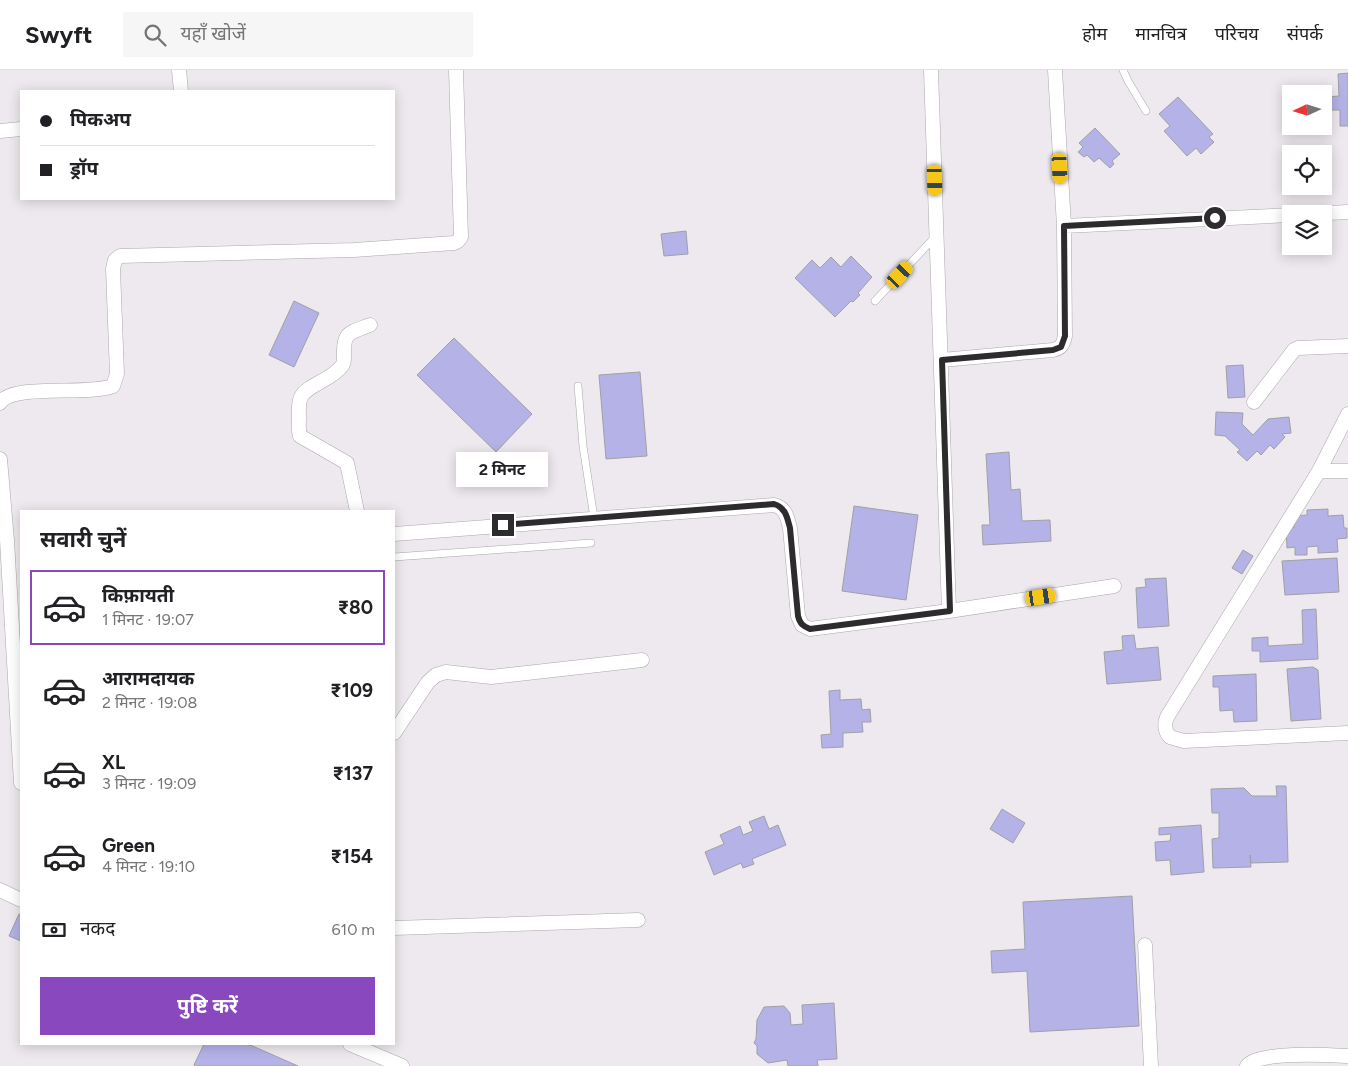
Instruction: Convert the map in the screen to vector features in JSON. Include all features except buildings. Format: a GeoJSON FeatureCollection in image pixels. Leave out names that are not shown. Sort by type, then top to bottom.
{"type":"FeatureCollection","features":[{"type":"Feature","properties":{"kind":"street"},"geometry":{"type":"LineString","coordinates":[[180,70],[180,90]]}},
{"type":"Feature","properties":{"kind":"street"},"geometry":{"type":"LineString","coordinates":[[0,403],[5,397],[23,392],[73,392],[113,386],[117,374],[113,269],[115,260],[120,256],[354,250],[444,244],[458,241],[462,237],[456,70]]}},
{"type":"Feature","properties":{"kind":"street"},"geometry":{"type":"LineString","coordinates":[[931,70],[950,611]]}},
{"type":"Feature","properties":{"kind":"street"},"geometry":{"type":"LineString","coordinates":[[942,360],[1053,350],[1061,347],[1065,336],[1064,226],[1055,70]]}},
{"type":"Feature","properties":{"kind":"street"},"geometry":{"type":"LineString","coordinates":[[0,131],[20,130]]}},
{"type":"Feature","properties":{"kind":"street"},"geometry":{"type":"LineString","coordinates":[[1332,213],[1348,212]]}},
{"type":"Feature","properties":{"kind":"street"},"geometry":{"type":"LineString","coordinates":[[1064,226],[1282,215]]}},
{"type":"Feature","properties":{"kind":"street"},"geometry":{"type":"LineString","coordinates":[[357,510],[349,465],[342,459],[300,436],[299,407],[301,397],[305,392],[334,374],[342,366],[344,360],[344,340],[349,333],[370,324]]}},
{"type":"Feature","properties":{"kind":"street"},"geometry":{"type":"LineString","coordinates":[[1254,402],[1294,350],[1298,348],[1348,346]]}},
{"type":"Feature","properties":{"kind":"street"},"geometry":{"type":"LineString","coordinates":[[1348,414],[1320,471],[1166,717],[1165,726],[1166,732],[1170,737],[1184,741],[1348,733]]}},
{"type":"Feature","properties":{"kind":"street"},"geometry":{"type":"LineString","coordinates":[[0,459],[7,540],[20,766]]}},
{"type":"Feature","properties":{"kind":"street"},"geometry":{"type":"LineString","coordinates":[[1320,471],[1348,471]]}},
{"type":"Feature","properties":{"kind":"street"},"geometry":{"type":"LineString","coordinates":[[395,534],[774,504],[783,509],[787,515],[790,528],[799,621],[810,629],[950,611],[1114,586]]}},
{"type":"Feature","properties":{"kind":"street"},"geometry":{"type":"LineString","coordinates":[[395,732],[428,682],[432,677],[440,673],[454,672],[491,677],[642,660]]}},
{"type":"Feature","properties":{"kind":"street"},"geometry":{"type":"LineString","coordinates":[[0,890],[20,900]]}},
{"type":"Feature","properties":{"kind":"street"},"geometry":{"type":"LineString","coordinates":[[395,928],[638,920]]}},
{"type":"Feature","properties":{"kind":"street"},"geometry":{"type":"LineString","coordinates":[[1145,945],[1151,1066]]}},
{"type":"Feature","properties":{"kind":"street"},"geometry":{"type":"LineString","coordinates":[[359,1046],[402,1066]]}},
{"type":"Feature","properties":{"kind":"street"},"geometry":{"type":"LineString","coordinates":[[1247,1066],[1249,1063],[1260,1058],[1312,1055],[1348,1056]]}},
{"type":"Feature","properties":{"kind":"lane"},"geometry":{"type":"LineString","coordinates":[[1123,70],[1146,111]]}},
{"type":"Feature","properties":{"kind":"lane"},"geometry":{"type":"LineString","coordinates":[[875,301],[937,235]]}},
{"type":"Feature","properties":{"kind":"lane"},"geometry":{"type":"LineString","coordinates":[[578,386],[583,446],[594,518]]}},
{"type":"Feature","properties":{"kind":"lane"},"geometry":{"type":"LineString","coordinates":[[395,557],[591,543]]}},
{"type":"Feature","properties":{"kind":"route"},"geometry":{"type":"LineString","coordinates":[[503,525],[774,504],[783,509],[787,515],[790,528],[798,616],[799,621],[805,627],[810,629],[950,611],[942,360],[1053,350],[1061,347],[1065,336],[1064,226],[1215,218]]}}]}
